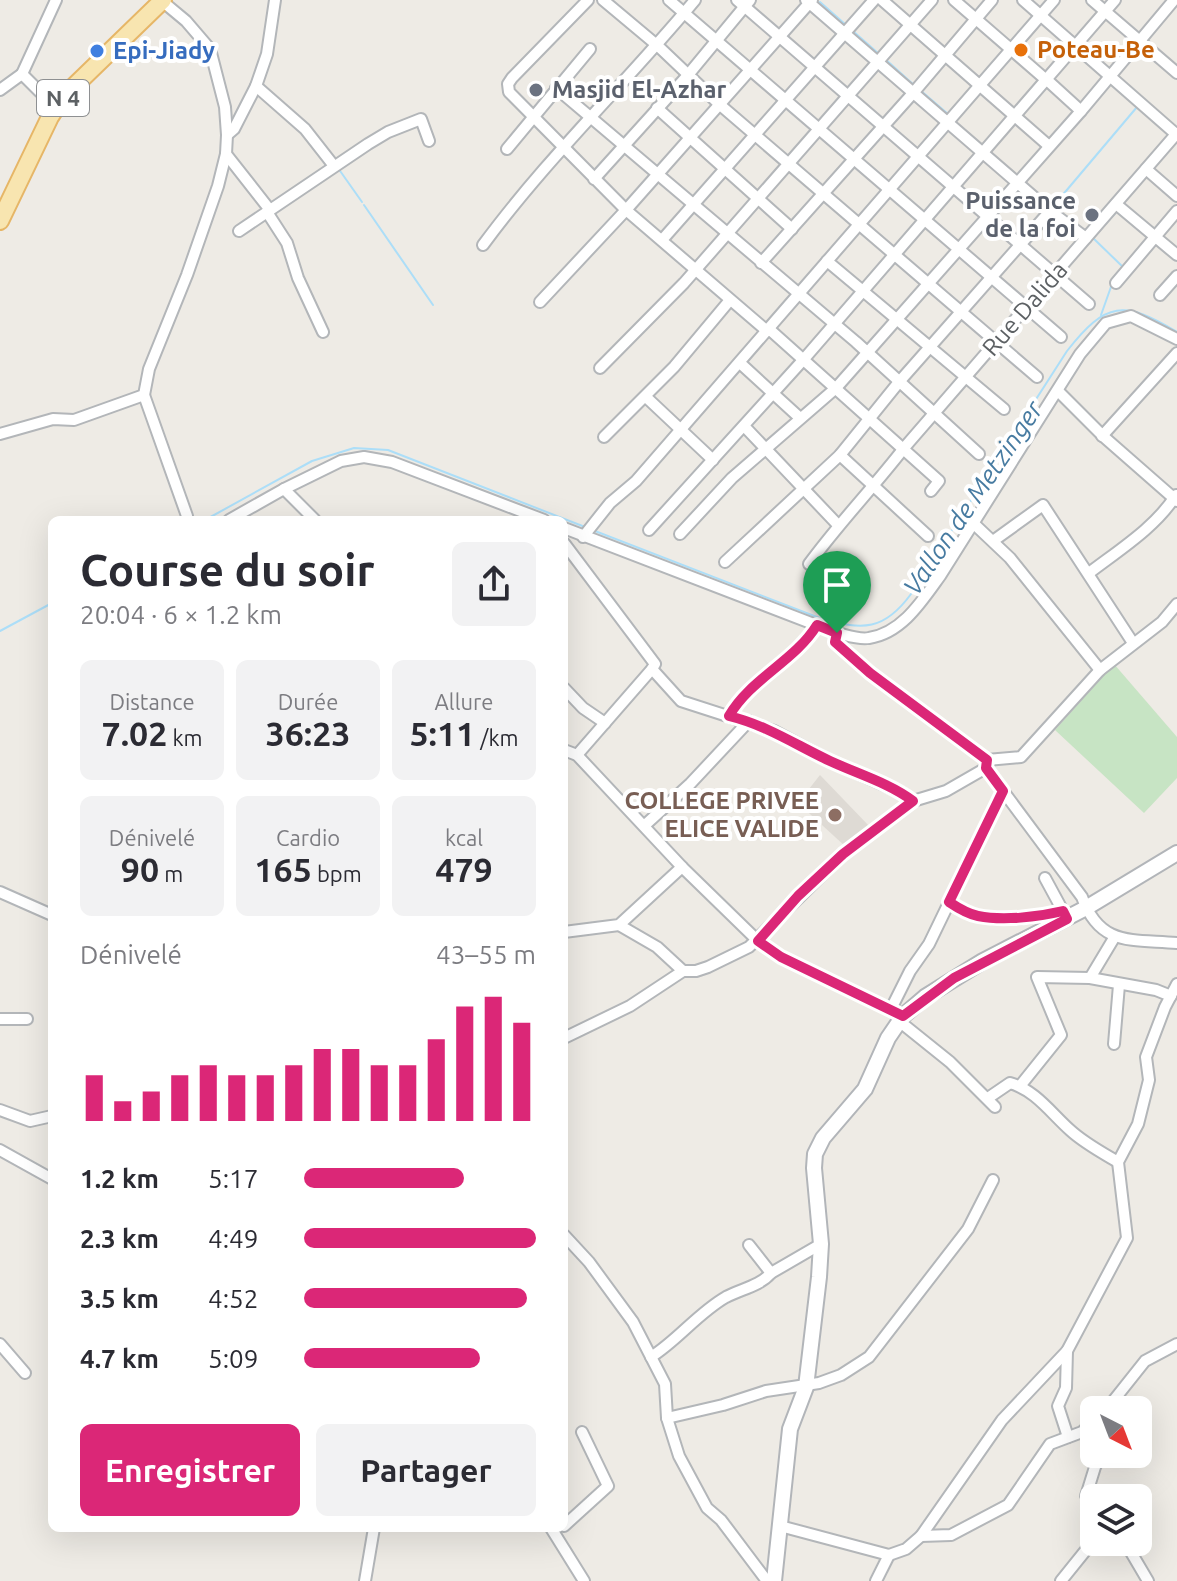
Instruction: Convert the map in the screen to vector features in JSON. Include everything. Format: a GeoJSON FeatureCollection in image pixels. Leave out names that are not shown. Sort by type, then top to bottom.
{"type":"FeatureCollection","features":[{"type":"Feature","properties":{"kind":"main road","name":"N 4"},"geometry":{"type":"LineString","coordinates":[[0,221],[50,117],[63,97],[162,0]]}},
{"type":"Feature","properties":{"kind":"street"},"geometry":{"type":"LineString","coordinates":[[0,90],[22,74],[56,0]]}},
{"type":"Feature","properties":{"kind":"street"},"geometry":{"type":"LineString","coordinates":[[162,0],[186,21],[210,49],[225,107],[227,135],[226,154],[205,227],[146,377],[144,395],[187,516]]}},
{"type":"Feature","properties":{"kind":"street"},"geometry":{"type":"LineString","coordinates":[[227,135],[234,129],[256,86],[267,54],[275,0]]}},
{"type":"Feature","properties":{"kind":"street"},"geometry":{"type":"LineString","coordinates":[[588,0],[508,84],[512,97],[626,210],[694,271],[804,359],[904,448],[939,481],[931,491]]}},
{"type":"Feature","properties":{"kind":"street"},"geometry":{"type":"LineString","coordinates":[[603,0],[788,164],[1037,377]]}},
{"type":"Feature","properties":{"kind":"street"},"geometry":{"type":"LineString","coordinates":[[669,0],[1061,337]]}},
{"type":"Feature","properties":{"kind":"street"},"geometry":{"type":"LineString","coordinates":[[483,245],[516,200],[658,46],[695,0]]}},
{"type":"Feature","properties":{"kind":"street"},"geometry":{"type":"LineString","coordinates":[[662,240],[874,0]]}},
{"type":"Feature","properties":{"kind":"street"},"geometry":{"type":"LineString","coordinates":[[882,0],[1049,146]]}},
{"type":"Feature","properties":{"kind":"street"},"geometry":{"type":"LineString","coordinates":[[600,368],[694,271],[932,0]]}},
{"type":"Feature","properties":{"kind":"street"},"geometry":{"type":"LineString","coordinates":[[954,0],[1081,111]]}},
{"type":"Feature","properties":{"kind":"street"},"geometry":{"type":"LineString","coordinates":[[761,263],[992,0]]}},
{"type":"Feature","properties":{"kind":"street"},"geometry":{"type":"LineString","coordinates":[[1023,0],[1177,134]]}},
{"type":"Feature","properties":{"kind":"street"},"geometry":{"type":"LineString","coordinates":[[583,537],[610,503],[636,481],[740,363],[1054,0]]}},
{"type":"Feature","properties":{"kind":"street"},"geometry":{"type":"LineString","coordinates":[[1092,0],[1176,70]]}},
{"type":"Feature","properties":{"kind":"street"},"geometry":{"type":"LineString","coordinates":[[649,530],[804,359],[1115,0]]}},
{"type":"Feature","properties":{"kind":"street"},"geometry":{"type":"LineString","coordinates":[[540,302],[750,72],[809,1],[1017,183],[1086,238]]}},
{"type":"Feature","properties":{"kind":"street"},"geometry":{"type":"LineString","coordinates":[[594,179],[688,75],[744,2],[814,68],[1089,304]]}},
{"type":"Feature","properties":{"kind":"street"},"geometry":{"type":"LineString","coordinates":[[680,534],[732,478],[836,388],[1081,111],[1172,3]]}},
{"type":"Feature","properties":{"kind":"street"},"geometry":{"type":"LineString","coordinates":[[507,149],[590,49]]}},
{"type":"Feature","properties":{"kind":"street"},"geometry":{"type":"LineString","coordinates":[[22,74],[40,92],[63,97]]}},
{"type":"Feature","properties":{"kind":"street"},"geometry":{"type":"LineString","coordinates":[[256,86],[305,129],[334,166]]}},
{"type":"Feature","properties":{"kind":"street"},"geometry":{"type":"LineString","coordinates":[[556,88],[867,353],[979,454]]}},
{"type":"Feature","properties":{"kind":"street"},"geometry":{"type":"LineString","coordinates":[[657,108],[792,229]]}},
{"type":"Feature","properties":{"kind":"street"},"geometry":{"type":"LineString","coordinates":[[239,231],[388,132],[421,119],[429,141]]}},
{"type":"Feature","properties":{"kind":"street","name":"Rue Dalida"},"geometry":{"type":"LineString","coordinates":[[809,564],[838,525],[1177,134]]}},
{"type":"Feature","properties":{"kind":"street"},"geometry":{"type":"LineString","coordinates":[[226,154],[268,211],[287,243],[298,278],[323,332]]}},
{"type":"Feature","properties":{"kind":"street"},"geometry":{"type":"LineString","coordinates":[[1146,169],[1177,196]]}},
{"type":"Feature","properties":{"kind":"street"},"geometry":{"type":"LineString","coordinates":[[1116,204],[1177,255]]}},
{"type":"Feature","properties":{"kind":"street"},"geometry":{"type":"LineString","coordinates":[[725,562],[840,455],[899,382],[1050,211]]}},
{"type":"Feature","properties":{"kind":"street"},"geometry":{"type":"LineString","coordinates":[[1116,283],[1177,211]]}},
{"type":"Feature","properties":{"kind":"street"},"geometry":{"type":"LineString","coordinates":[[827,261],[1004,409]]}},
{"type":"Feature","properties":{"kind":"street"},"geometry":{"type":"LineString","coordinates":[[1160,295],[1177,276]]}},
{"type":"Feature","properties":{"kind":"street"},"geometry":{"type":"LineString","coordinates":[[604,437],[646,397],[730,300]]}},
{"type":"Feature","properties":{"kind":"street"},"geometry":{"type":"LineString","coordinates":[[568,530],[837,633],[868,638],[903,622],[917,608],[1080,354],[1106,323],[1131,316],[1177,339]]}},
{"type":"Feature","properties":{"kind":"street"},"geometry":{"type":"LineString","coordinates":[[1102,436],[1177,353]]}},
{"type":"Feature","properties":{"kind":"street"},"geometry":{"type":"LineString","coordinates":[[740,363],[800,418]]}},
{"type":"Feature","properties":{"kind":"street"},"geometry":{"type":"LineString","coordinates":[[1058,391],[1102,436],[1176,497],[1142,532],[1089,573]]}},
{"type":"Feature","properties":{"kind":"street"},"geometry":{"type":"LineString","coordinates":[[0,434],[53,419],[74,420],[144,395]]}},
{"type":"Feature","properties":{"kind":"street"},"geometry":{"type":"LineString","coordinates":[[646,397],[713,460]]}},
{"type":"Feature","properties":{"kind":"street"},"geometry":{"type":"LineString","coordinates":[[744,426],[838,525]]}},
{"type":"Feature","properties":{"kind":"street"},"geometry":{"type":"LineString","coordinates":[[840,455],[928,536]]}},
{"type":"Feature","properties":{"kind":"street"},"geometry":{"type":"LineString","coordinates":[[236,516],[341,461],[364,457],[392,462],[534,516]]}},
{"type":"Feature","properties":{"kind":"street"},"geometry":{"type":"LineString","coordinates":[[284,489],[311,516]]}},
{"type":"Feature","properties":{"kind":"street"},"geometry":{"type":"LineString","coordinates":[[993,541],[1043,505],[1133,643]]}},
{"type":"Feature","properties":{"kind":"street"},"geometry":{"type":"LineString","coordinates":[[972,522],[1010,558],[1100,670]]}},
{"type":"Feature","properties":{"kind":"street"},"geometry":{"type":"LineString","coordinates":[[568,548],[655,664],[577,755]]}},
{"type":"Feature","properties":{"kind":"street"},"geometry":{"type":"LineString","coordinates":[[568,1036],[630,1006],[683,971],[708,967],[758,941],[798,896],[843,854],[913,801],[946,791],[986,764],[1021,757],[1100,670],[1162,622],[1177,604]]}},
{"type":"Feature","properties":{"kind":"street"},"geometry":{"type":"LineString","coordinates":[[729,716],[754,686],[817,625]]}},
{"type":"Feature","properties":{"kind":"street"},"geometry":{"type":"LineString","coordinates":[[837,633],[835,642],[870,673],[986,764],[1074,886],[1092,919],[1114,938],[1177,943]]}},
{"type":"Feature","properties":{"kind":"street"},"geometry":{"type":"LineString","coordinates":[[652,669],[681,701],[702,710],[749,721],[913,801]]}},
{"type":"Feature","properties":{"kind":"street"},"geometry":{"type":"LineString","coordinates":[[568,692],[583,708],[605,723]]}},
{"type":"Feature","properties":{"kind":"street"},"geometry":{"type":"LineString","coordinates":[[645,825],[690,784],[749,721]]}},
{"type":"Feature","properties":{"kind":"street"},"geometry":{"type":"LineString","coordinates":[[568,752],[577,755],[682,867],[758,941],[781,957],[898,1016],[992,1102],[1006,1084],[1020,1086],[1041,1101],[1086,1144],[1118,1162]]}},
{"type":"Feature","properties":{"kind":"street"},"geometry":{"type":"LineString","coordinates":[[774,1581],[790,1429],[806,1387],[821,1244],[815,1154],[823,1138],[865,1089],[898,1016],[910,971],[929,944],[1003,791]]}},
{"type":"Feature","properties":{"kind":"street"},"geometry":{"type":"LineString","coordinates":[[898,1016],[954,978],[1065,915],[1086,908],[1177,853]]}},
{"type":"Feature","properties":{"kind":"street"},"geometry":{"type":"LineString","coordinates":[[568,931],[619,925],[682,867]]}},
{"type":"Feature","properties":{"kind":"street"},"geometry":{"type":"LineString","coordinates":[[1045,878],[1065,915]]}},
{"type":"Feature","properties":{"kind":"street"},"geometry":{"type":"LineString","coordinates":[[0,892],[48,913]]}},
{"type":"Feature","properties":{"kind":"street"},"geometry":{"type":"LineString","coordinates":[[949,902],[976,916],[991,918],[1065,915]]}},
{"type":"Feature","properties":{"kind":"street"},"geometry":{"type":"LineString","coordinates":[[619,925],[657,947],[683,971]]}},
{"type":"Feature","properties":{"kind":"street"},"geometry":{"type":"LineString","coordinates":[[1090,978],[1114,938]]}},
{"type":"Feature","properties":{"kind":"street"},"geometry":{"type":"LineString","coordinates":[[1020,1086],[1061,1035],[1037,977],[1090,978],[1156,990],[1171,996]]}},
{"type":"Feature","properties":{"kind":"street"},"geometry":{"type":"LineString","coordinates":[[780,1526],[889,1555],[906,1549],[921,1536],[1002,1420],[1067,1351],[1127,1238],[1118,1162],[1138,1124],[1149,1080],[1146,1057],[1177,984]]}},
{"type":"Feature","properties":{"kind":"street"},"geometry":{"type":"LineString","coordinates":[[1114,1044],[1119,985]]}},
{"type":"Feature","properties":{"kind":"street"},"geometry":{"type":"LineString","coordinates":[[0,1019],[27,1019]]}},
{"type":"Feature","properties":{"kind":"street"},"geometry":{"type":"LineString","coordinates":[[0,1110],[30,1121],[48,1117]]}},
{"type":"Feature","properties":{"kind":"street"},"geometry":{"type":"LineString","coordinates":[[0,1150],[48,1177]]}},
{"type":"Feature","properties":{"kind":"street"},"geometry":{"type":"LineString","coordinates":[[667,1418],[766,1391],[790,1386],[806,1387],[841,1375],[869,1357],[961,1238],[993,1180]]}},
{"type":"Feature","properties":{"kind":"street"},"geometry":{"type":"LineString","coordinates":[[568,1240],[607,1285],[633,1322],[665,1384],[667,1418],[679,1456],[707,1508],[721,1520],[767,1581]]}},
{"type":"Feature","properties":{"kind":"street"},"geometry":{"type":"LineString","coordinates":[[651,1357],[722,1299],[765,1279],[821,1244]]}},
{"type":"Feature","properties":{"kind":"street"},"geometry":{"type":"LineString","coordinates":[[749,1245],[771,1273]]}},
{"type":"Feature","properties":{"kind":"street"},"geometry":{"type":"LineString","coordinates":[[0,1344],[25,1373]]}},
{"type":"Feature","properties":{"kind":"street"},"geometry":{"type":"LineString","coordinates":[[1120,1395],[1145,1361],[1177,1344]]}},
{"type":"Feature","properties":{"kind":"street"},"geometry":{"type":"LineString","coordinates":[[1067,1351],[1066,1388],[1058,1406],[1068,1437]]}},
{"type":"Feature","properties":{"kind":"street"},"geometry":{"type":"LineString","coordinates":[[568,1520],[608,1486],[582,1432]]}},
{"type":"Feature","properties":{"kind":"street"},"geometry":{"type":"LineString","coordinates":[[921,1536],[951,1535],[1008,1505],[1050,1444],[1080,1433]]}},
{"type":"Feature","properties":{"kind":"street"},"geometry":{"type":"LineString","coordinates":[[365,1581],[373,1532]]}},
{"type":"Feature","properties":{"kind":"street"},"geometry":{"type":"LineString","coordinates":[[560,1532],[584,1581]]}},
{"type":"Feature","properties":{"kind":"street"},"geometry":{"type":"LineString","coordinates":[[876,1581],[889,1555]]}},
{"type":"Feature","properties":{"kind":"street"},"geometry":{"type":"LineString","coordinates":[[1061,1581],[1081,1556]]}},
{"type":"Feature","properties":{"kind":"street"},"geometry":{"type":"LineString","coordinates":[[1133,1556],[1148,1581]]}},
{"type":"Feature","properties":{"kind":"shaded area","name":"COLLEGE PRIVEE ELICE VALIDE"},"geometry":{"type":"Polygon","coordinates":[[[820,775],[870,827],[846,847],[798,803],[820,775]]]}},
{"type":"Feature","properties":{"kind":"green space"},"geometry":{"type":"Polygon","coordinates":[[[1114,664],[1177,737],[1177,778],[1144,813],[1055,730],[1114,664]]]}},
{"type":"Feature","properties":{"kind":"waterway"},"geometry":{"type":"LineString","coordinates":[[1040,8],[1047,0]]}},
{"type":"Feature","properties":{"kind":"waterway"},"geometry":{"type":"LineString","coordinates":[[820,2],[846,25]]}},
{"type":"Feature","properties":{"kind":"waterway"},"geometry":{"type":"LineString","coordinates":[[854,32],[879,54]]}},
{"type":"Feature","properties":{"kind":"waterway"},"geometry":{"type":"LineString","coordinates":[[884,58],[915,86]]}},
{"type":"Feature","properties":{"kind":"waterway"},"geometry":{"type":"LineString","coordinates":[[920,90],[948,114]]}},
{"type":"Feature","properties":{"kind":"waterway"},"geometry":{"type":"LineString","coordinates":[[1055,204],[1137,107]]}},
{"type":"Feature","properties":{"kind":"waterway"},"geometry":{"type":"LineString","coordinates":[[338,168],[362,202]]}},
{"type":"Feature","properties":{"kind":"waterway"},"geometry":{"type":"LineString","coordinates":[[364,205],[433,305]]}},
{"type":"Feature","properties":{"kind":"waterway"},"geometry":{"type":"LineString","coordinates":[[1095,235],[1118,210]]}},
{"type":"Feature","properties":{"kind":"waterway"},"geometry":{"type":"LineString","coordinates":[[1092,237],[1125,269]]}},
{"type":"Feature","properties":{"kind":"waterway"},"geometry":{"type":"LineString","coordinates":[[1101,315],[1112,284]]}},
{"type":"Feature","properties":{"kind":"waterway","name":"Vallon de Metzinger"},"geometry":{"type":"LineString","coordinates":[[595,531],[822,619],[861,626],[882,621],[911,594],[1067,351],[1093,322],[1117,311],[1129,311],[1143,314],[1177,332]]}},
{"type":"Feature","properties":{"kind":"waterway","name":"Vallon de Metzinger"},"geometry":{"type":"LineString","coordinates":[[212,516],[312,461],[354,448],[388,450],[557,516]]}},
{"type":"Feature","properties":{"kind":"waterway","name":"Vallon de Metzinger"},"geometry":{"type":"LineString","coordinates":[[568,520],[585,527]]}},
{"type":"Feature","properties":{"kind":"waterway","name":"Vallon de Metzinger"},"geometry":{"type":"LineString","coordinates":[[0,631],[48,605]]}},
{"type":"Feature","properties":{"kind":"place","name":"Poteau-Be"},"geometry":{"type":"Point","coordinates":[1021,50]}},
{"type":"Feature","properties":{"kind":"place","name":"Epi-Jiady"},"geometry":{"type":"Point","coordinates":[97,51]}},
{"type":"Feature","properties":{"kind":"place","name":"Masjid El-Azhar"},"geometry":{"type":"Point","coordinates":[536,90]}},
{"type":"Feature","properties":{"kind":"place","name":"Puissance de la foi"},"geometry":{"type":"Point","coordinates":[1092,215]}},
{"type":"Feature","properties":{"kind":"place","name":"COLLEGE PRIVEE ELICE VALIDE"},"geometry":{"type":"Point","coordinates":[835,815]}},
{"type":"Feature","properties":{"kind":"route"},"geometry":{"type":"LineString","coordinates":[[817,625],[837,633],[835,642],[870,673],[987,760],[986,768],[1003,791],[949,902],[976,916],[991,918],[1063,911],[1067,919],[954,978],[903,1016],[829,982],[758,941],[798,896],[843,854],[913,801],[774,731],[729,716],[754,686],[817,625]]}}]}
